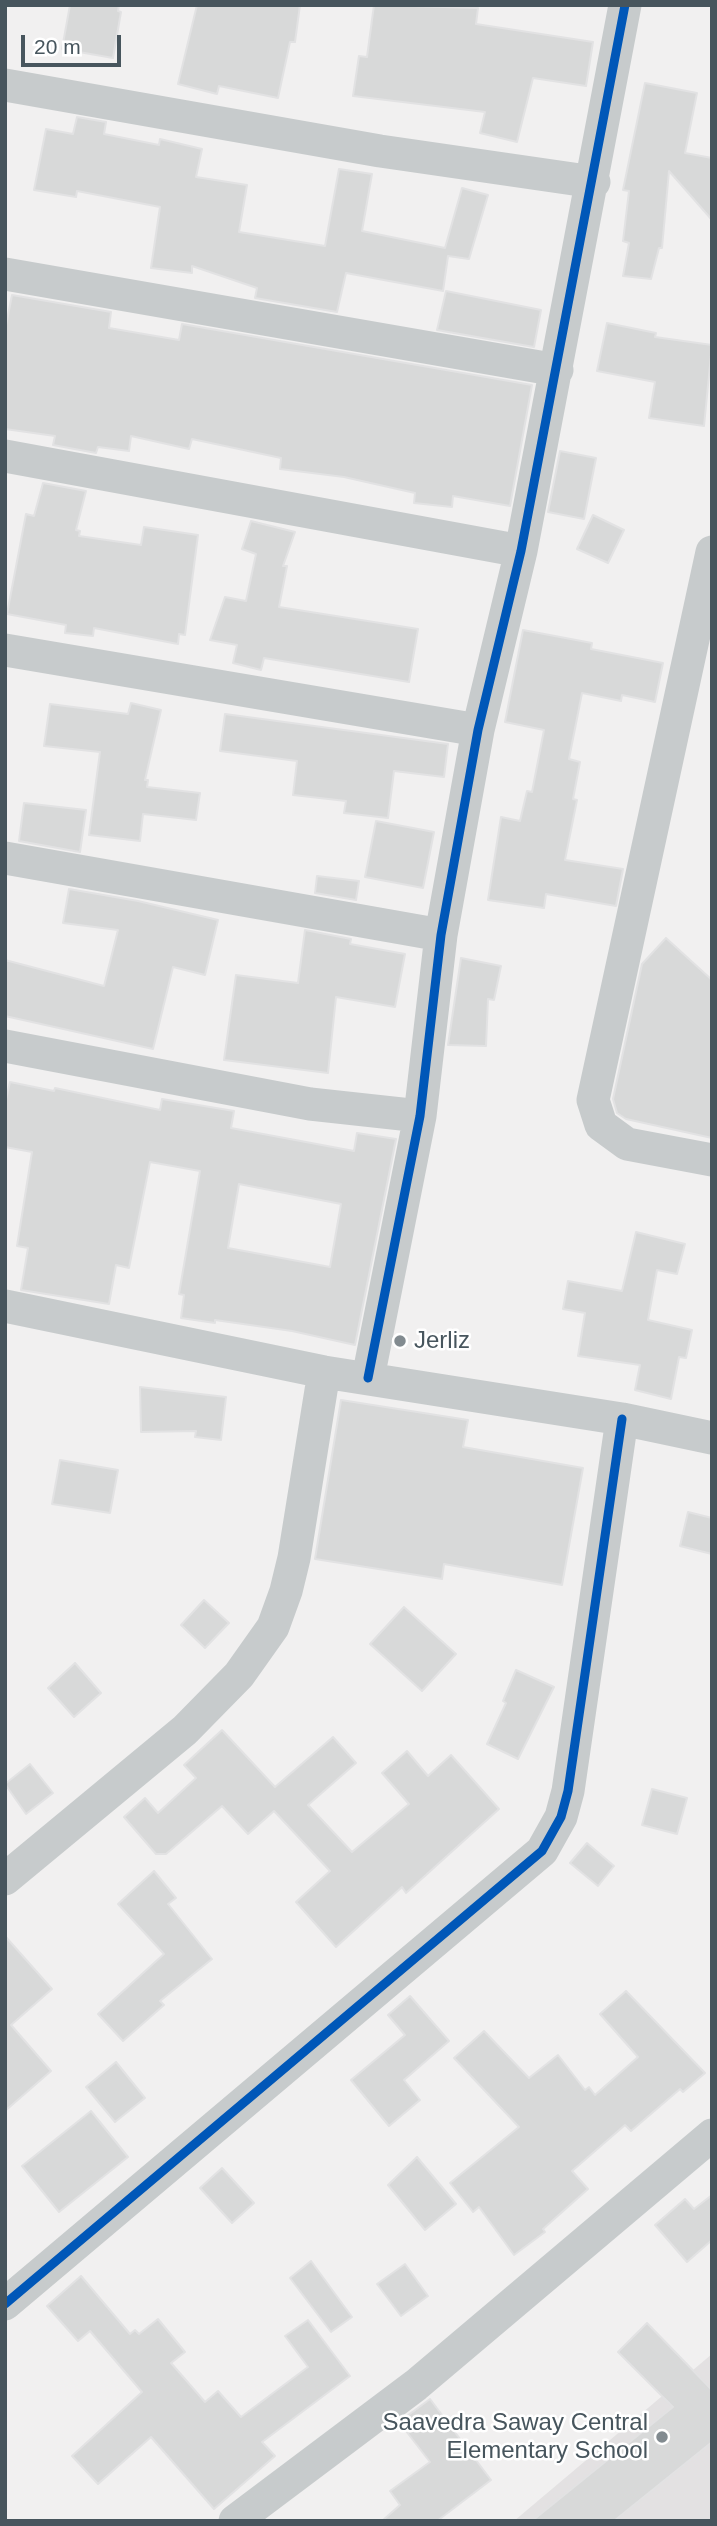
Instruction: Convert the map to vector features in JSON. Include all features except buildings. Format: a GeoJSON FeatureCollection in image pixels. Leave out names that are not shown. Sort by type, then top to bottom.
{"type":"FeatureCollection","features":[{"type":"Feature","properties":{"kind":"street"},"geometry":{"type":"LineString","coordinates":[[368,1378],[420,1116],[441,935],[478,730],[521,551],[594,182],[620,6]]}},
{"type":"Feature","properties":{"kind":"street"},"geometry":{"type":"LineString","coordinates":[[5,85],[380,151],[594,182]]}},
{"type":"Feature","properties":{"kind":"street"},"geometry":{"type":"LineString","coordinates":[[5,274],[557,370]]}},
{"type":"Feature","properties":{"kind":"street"},"geometry":{"type":"LineString","coordinates":[[5,456],[521,551]]}},
{"type":"Feature","properties":{"kind":"street"},"geometry":{"type":"LineString","coordinates":[[712,552],[593,1100],[601,1125],[627,1144],[712,1160]]}},
{"type":"Feature","properties":{"kind":"street"},"geometry":{"type":"LineString","coordinates":[[5,650],[478,730]]}},
{"type":"Feature","properties":{"kind":"street"},"geometry":{"type":"LineString","coordinates":[[5,858],[441,935]]}},
{"type":"Feature","properties":{"kind":"street"},"geometry":{"type":"LineString","coordinates":[[5,1046],[310,1104],[420,1116]]}},
{"type":"Feature","properties":{"kind":"street"},"geometry":{"type":"LineString","coordinates":[[5,1306],[324,1372],[622,1419],[712,1438]]}},
{"type":"Feature","properties":{"kind":"street"},"geometry":{"type":"LineString","coordinates":[[5,1879],[185,1730],[239,1675],[272,1627],[286,1591],[294,1558],[324,1372]]}},
{"type":"Feature","properties":{"kind":"street"},"geometry":{"type":"LineString","coordinates":[[5,2304],[542,1851],[561,1817],[568,1791],[622,1419]]}},
{"type":"Feature","properties":{"kind":"street"},"geometry":{"type":"LineString","coordinates":[[235,2521],[416,2385],[712,2135]]}},
{"type":"Feature","properties":{"kind":"shaded area","name":"Saavedra Saway Central Elementary School"},"geometry":{"type":"Polygon","coordinates":[[[712,2354],[712,2521],[514,2521],[712,2354]]]}},
{"type":"Feature","properties":{"kind":"cycle path"},"geometry":{"type":"LineString","coordinates":[[368,1378],[420,1116],[441,935],[478,730],[521,551],[625,5]]}},
{"type":"Feature","properties":{"kind":"cycle path"},"geometry":{"type":"LineString","coordinates":[[5,2304],[542,1851],[561,1817],[568,1791],[622,1419]]}},
{"type":"Feature","properties":{"kind":"place","name":"Jerliz"},"geometry":{"type":"Point","coordinates":[400,1341]}},
{"type":"Feature","properties":{"kind":"place","name":"Saavedra Saway Central Elementary School"},"geometry":{"type":"Point","coordinates":[662,2437]}}]}
